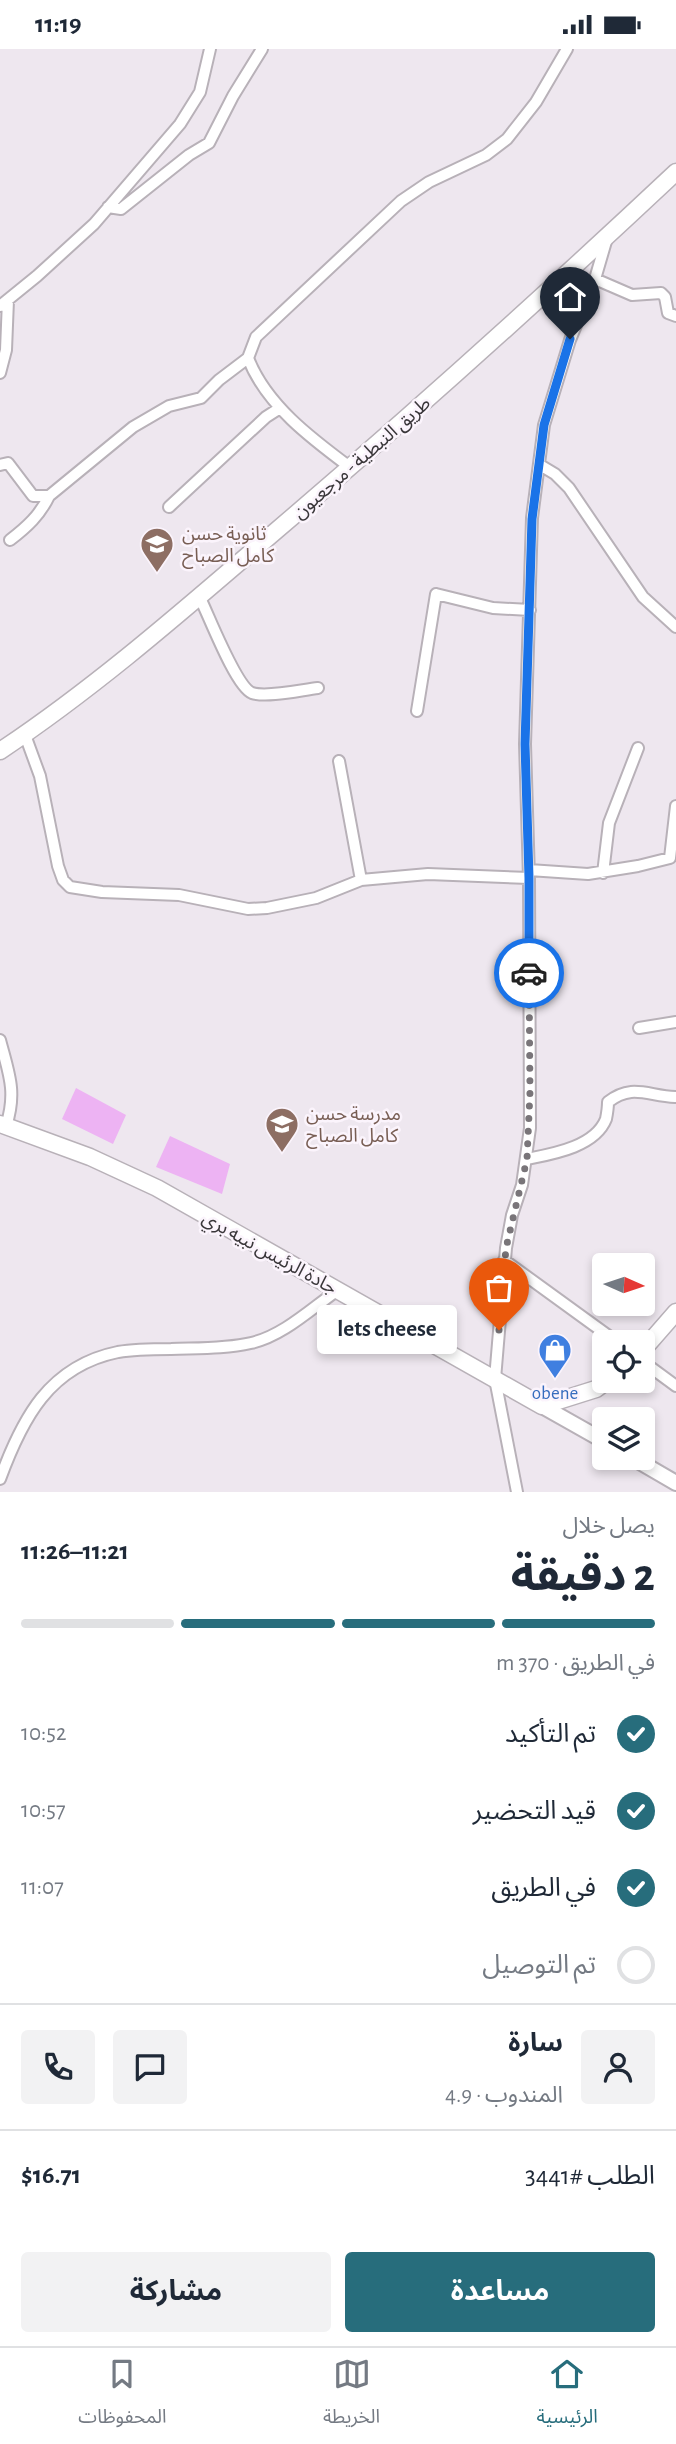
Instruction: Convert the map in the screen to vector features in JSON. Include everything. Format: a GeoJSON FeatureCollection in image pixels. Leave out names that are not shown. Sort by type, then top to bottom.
{"type":"FeatureCollection","features":[{"type":"Feature","properties":{"kind":"main road","name":"طريق النبطية - مرجعيون"},"geometry":{"type":"LineString","coordinates":[[0,751],[25,735],[200,598],[351,468],[676,172]]}},
{"type":"Feature","properties":{"kind":"main road","name":"جادة الرئيس نبيه بري"},"geometry":{"type":"LineString","coordinates":[[3,1125],[90,1157],[157,1188],[542,1406]]}},
{"type":"Feature","properties":{"kind":"main road"},"geometry":{"type":"LineString","coordinates":[[655,1336],[676,1312]]}},
{"type":"Feature","properties":{"kind":"main road"},"geometry":{"type":"LineString","coordinates":[[542,1406],[592,1390]]}},
{"type":"Feature","properties":{"kind":"street"},"geometry":{"type":"LineString","coordinates":[[0,373],[6,350],[4,303],[72,244],[180,124],[200,92],[210,49]]}},
{"type":"Feature","properties":{"kind":"street"},"geometry":{"type":"LineString","coordinates":[[108,207],[121,209],[181,161],[209,143],[233,96],[262,49]]}},
{"type":"Feature","properties":{"kind":"street"},"geometry":{"type":"LineString","coordinates":[[10,540],[31,523],[50,496],[118,437],[169,406],[201,398],[248,358],[256,337],[389,211],[429,182],[486,156],[507,139],[536,101],[567,49]]}},
{"type":"Feature","properties":{"kind":"street"},"geometry":{"type":"LineString","coordinates":[[517,1492],[495,1379],[504,1261],[512,1215],[527,1159],[530,1116],[529,874],[525,744],[532,519],[544,425],[580,312],[595,279],[608,236]]}},
{"type":"Feature","properties":{"kind":"street"},"geometry":{"type":"LineString","coordinates":[[595,279],[632,295],[661,293],[665,297],[668,313],[676,316]]}},
{"type":"Feature","properties":{"kind":"street"},"geometry":{"type":"LineString","coordinates":[[248,358],[254,373],[280,408],[325,449],[351,468]]}},
{"type":"Feature","properties":{"kind":"street"},"geometry":{"type":"LineString","coordinates":[[169,507],[265,417],[280,408]]}},
{"type":"Feature","properties":{"kind":"street"},"geometry":{"type":"LineString","coordinates":[[0,465],[8,463],[33,496],[50,496]]}},
{"type":"Feature","properties":{"kind":"street"},"geometry":{"type":"LineString","coordinates":[[540,465],[555,474],[569,488],[643,597],[676,627]]}},
{"type":"Feature","properties":{"kind":"street"},"geometry":{"type":"LineString","coordinates":[[417,711],[436,594],[494,608],[530,610]]}},
{"type":"Feature","properties":{"kind":"street"},"geometry":{"type":"LineString","coordinates":[[200,598],[242,685],[252,692],[266,694],[318,688]]}},
{"type":"Feature","properties":{"kind":"street"},"geometry":{"type":"LineString","coordinates":[[25,735],[40,776],[58,866],[63,880],[70,887],[102,892],[179,895],[248,909],[316,898],[361,880],[428,874],[603,873],[673,857],[676,806]]}},
{"type":"Feature","properties":{"kind":"street"},"geometry":{"type":"LineString","coordinates":[[603,873],[609,823],[638,748]]}},
{"type":"Feature","properties":{"kind":"street"},"geometry":{"type":"LineString","coordinates":[[339,761],[361,880]]}},
{"type":"Feature","properties":{"kind":"street"},"geometry":{"type":"LineString","coordinates":[[639,1028],[676,1022]]}},
{"type":"Feature","properties":{"kind":"street"},"geometry":{"type":"LineString","coordinates":[[0,1040],[12,1087],[13,1105],[3,1125]]}},
{"type":"Feature","properties":{"kind":"street"},"geometry":{"type":"LineString","coordinates":[[527,1159],[551,1154],[591,1137],[606,1120],[608,1103],[621,1093],[644,1091],[657,1096],[675,1097]]}},
{"type":"Feature","properties":{"kind":"street"},"geometry":{"type":"LineString","coordinates":[[504,1261],[600,1330]]}},
{"type":"Feature","properties":{"kind":"street"},"geometry":{"type":"LineString","coordinates":[[0,1479],[23,1423],[35,1404],[50,1386],[71,1371],[118,1352],[253,1343],[276,1333],[338,1290]]}},
{"type":"Feature","properties":{"kind":"street"},"geometry":{"type":"LineString","coordinates":[[655,1370],[676,1386]]}},
{"type":"Feature","properties":{"kind":"street"},"geometry":{"type":"LineString","coordinates":[[542,1406],[592,1434]]}},
{"type":"Feature","properties":{"kind":"street"},"geometry":{"type":"LineString","coordinates":[[654,1470],[676,1483]]}},
{"type":"Feature","properties":{"kind":"shaded area"},"geometry":{"type":"Polygon","coordinates":[[[76,1088],[126,1115],[113,1144],[62,1119],[76,1088]]]}},
{"type":"Feature","properties":{"kind":"shaded area"},"geometry":{"type":"Polygon","coordinates":[[[170,1136],[230,1164],[222,1194],[156,1167],[170,1136]]]}},
{"type":"Feature","properties":{"kind":"way so far"},"geometry":{"type":"LineString","coordinates":[[499,1330],[506,1248],[512,1215],[522,1185],[530,1128],[529,973]]}},
{"type":"Feature","properties":{"kind":"place","name":"ثانوية حسن كامل الصباح"},"geometry":{"type":"Point","coordinates":[157,574]}},
{"type":"Feature","properties":{"kind":"place","name":"مدرسة حسن كامل الصباح"},"geometry":{"type":"Point","coordinates":[282,1154]}},
{"type":"Feature","properties":{"kind":"place","name":"lets cheese"},"geometry":{"type":"Point","coordinates":[499,1330]}},
{"type":"Feature","properties":{"kind":"place","name":"obene"},"geometry":{"type":"Point","coordinates":[555,1380]}},
{"type":"Feature","properties":{"kind":"route"},"geometry":{"type":"LineString","coordinates":[[529,973],[525,744],[532,519],[544,425],[570,339]]}}]}
